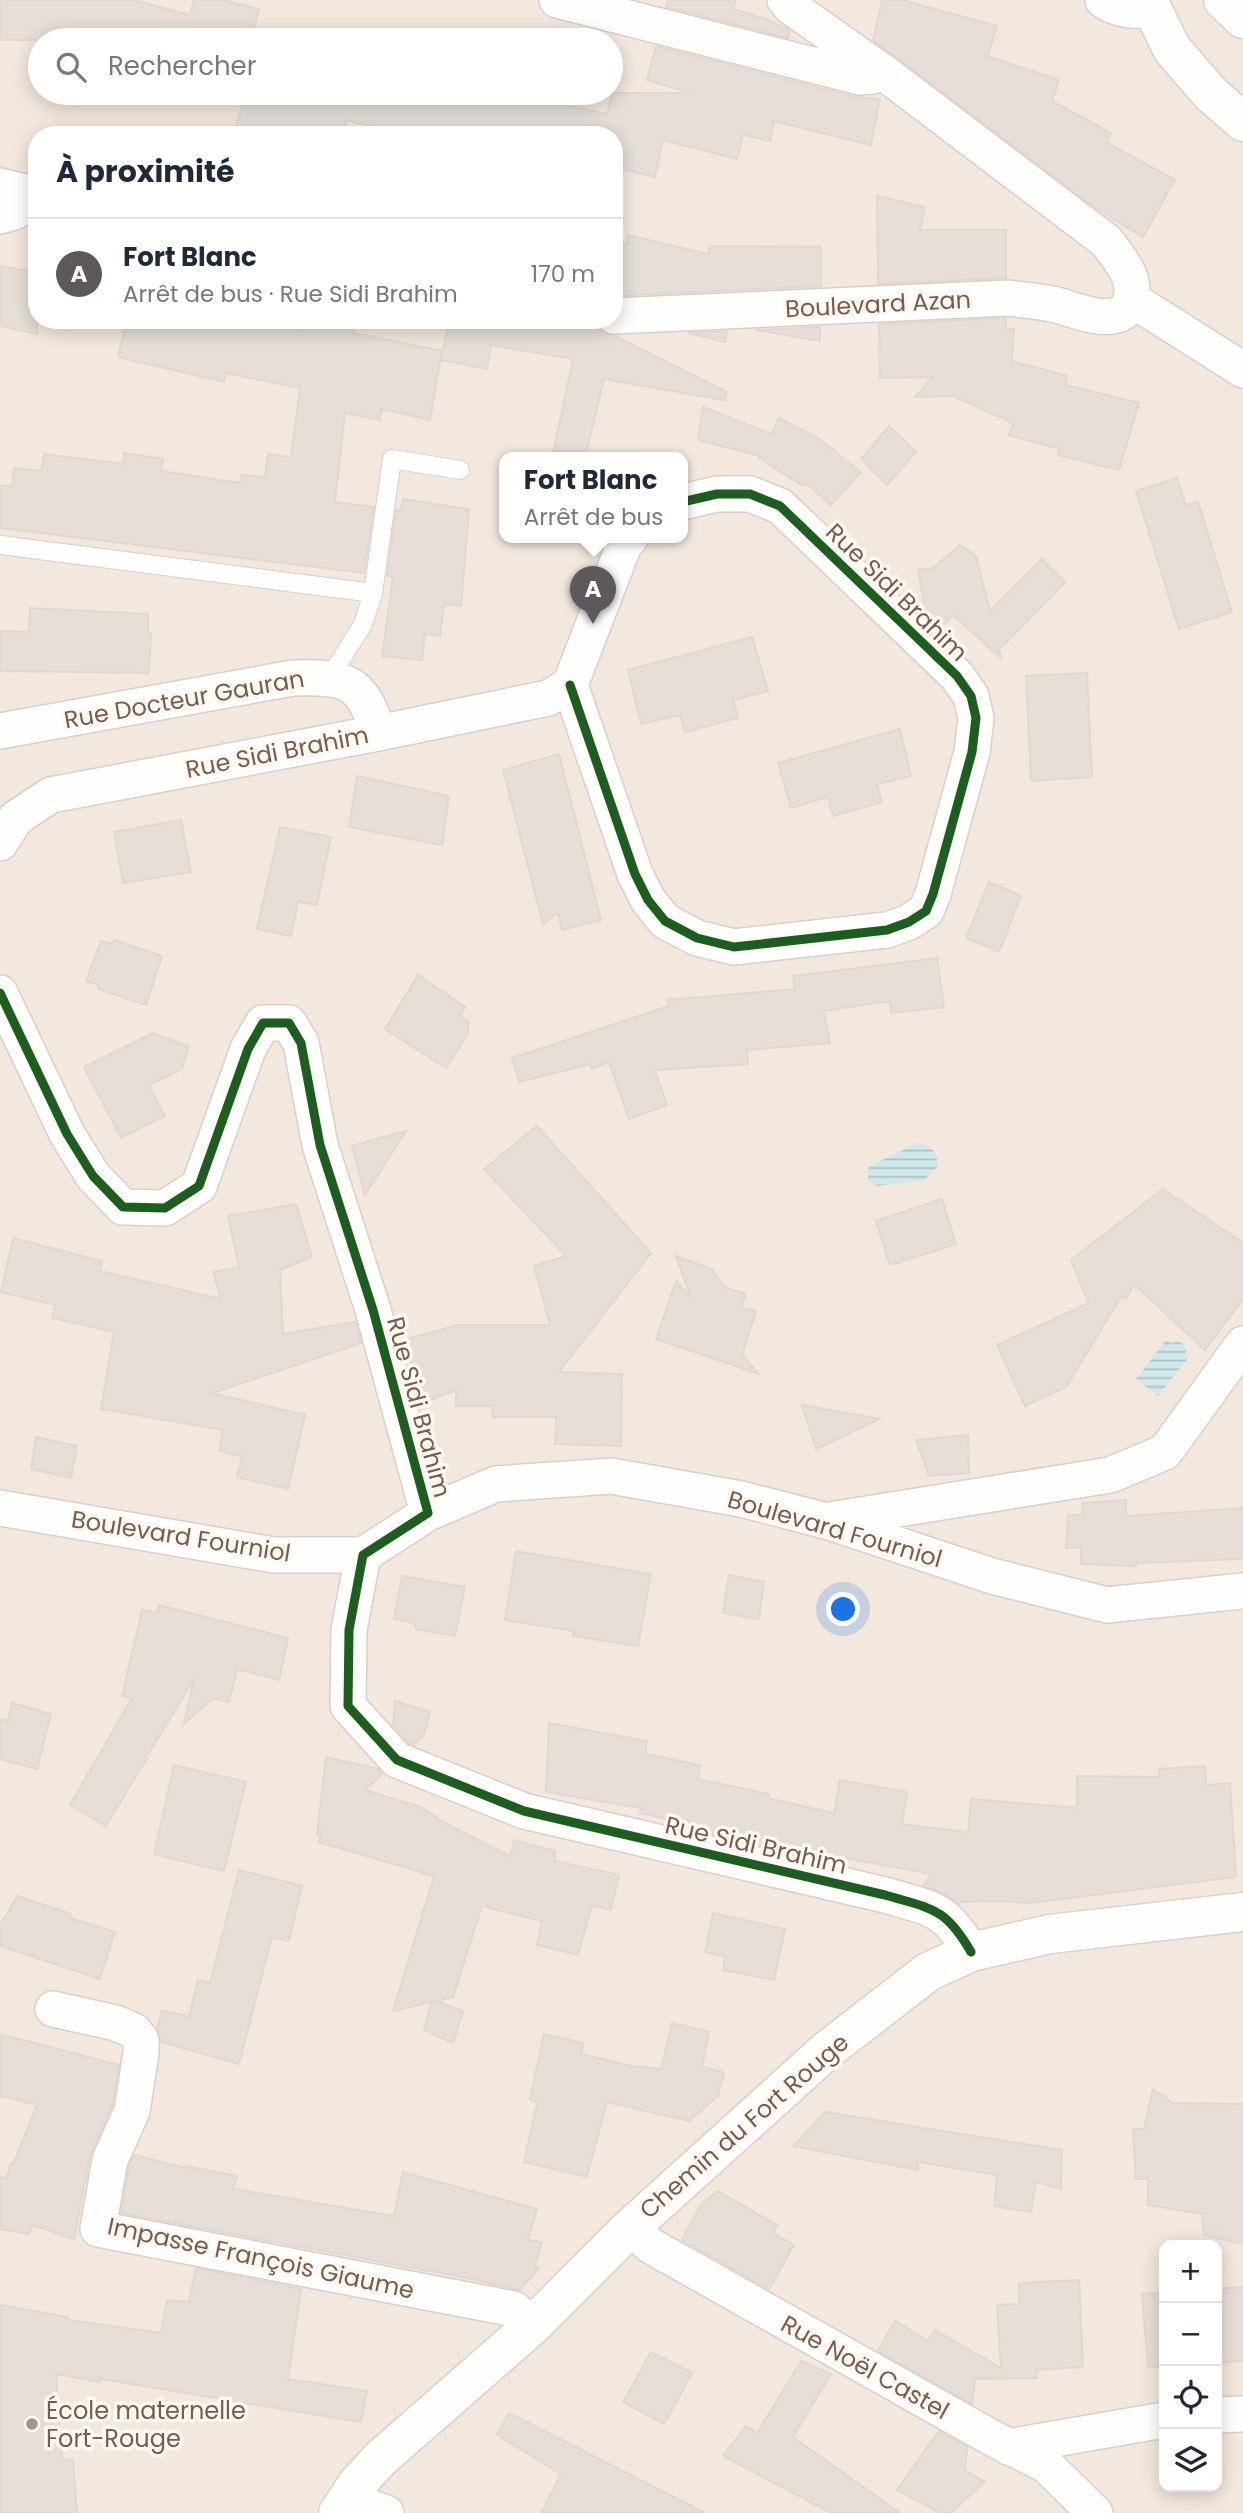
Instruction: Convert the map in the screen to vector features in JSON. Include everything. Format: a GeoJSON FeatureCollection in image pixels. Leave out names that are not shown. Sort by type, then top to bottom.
{"type":"FeatureCollection","features":[{"type":"Feature","properties":{"kind":"main road"},"geometry":{"type":"LineString","coordinates":[[1223,0],[1243,19]]}},
{"type":"Feature","properties":{"kind":"main road"},"geometry":{"type":"LineString","coordinates":[[1151,5],[1172,48],[1211,94],[1243,122]]}},
{"type":"Feature","properties":{"kind":"main road","name":"Chemin du Fort Rouge"},"geometry":{"type":"LineString","coordinates":[[342,2506],[380,2459],[532,2326],[630,2228],[826,2051],[929,1972],[971,1952],[1050,1934],[1243,1912]]}},
{"type":"Feature","properties":{"kind":"street"},"geometry":{"type":"LineString","coordinates":[[556,0],[860,76],[873,76],[883,72]]}},
{"type":"Feature","properties":{"kind":"street"},"geometry":{"type":"LineString","coordinates":[[785,0],[1107,241],[1124,264],[1132,282],[1132,299],[1243,370]]}},
{"type":"Feature","properties":{"kind":"street"},"geometry":{"type":"LineString","coordinates":[[1103,0],[1115,9],[1132,11],[1151,5]]}},
{"type":"Feature","properties":{"kind":"street"},"geometry":{"type":"LineString","coordinates":[[0,186],[28,194]]}},
{"type":"Feature","properties":{"kind":"street"},"geometry":{"type":"LineString","coordinates":[[0,216],[15,212],[28,203]]}},
{"type":"Feature","properties":{"kind":"street","name":"Boulevard Azan"},"geometry":{"type":"LineString","coordinates":[[623,316],[1008,298],[1049,303],[1097,315],[1116,315],[1126,310],[1132,299]]}},
{"type":"Feature","properties":{"kind":"street","name":"Rue Sidi Brahim"},"geometry":{"type":"LineString","coordinates":[[0,843],[16,818],[51,795],[548,698],[570,685],[635,874],[648,900],[665,921],[697,938],[734,947],[887,930],[909,922],[926,911],[933,894],[972,752],[976,718],[971,696],[957,676],[780,506],[750,494],[717,494],[688,501]]}},
{"type":"Feature","properties":{"kind":"street"},"geometry":{"type":"LineString","coordinates":[[570,685],[626,543]]}},
{"type":"Feature","properties":{"kind":"street","name":"Rue Docteur Gauran"},"geometry":{"type":"LineString","coordinates":[[0,731],[293,678],[330,677],[355,686],[372,712],[378,733]]}},
{"type":"Feature","properties":{"kind":"street","name":"Rue Sidi Brahim"},"geometry":{"type":"LineString","coordinates":[[0,993],[67,1134],[93,1177],[123,1207],[165,1208],[199,1186],[248,1049],[263,1023],[289,1023],[301,1043],[320,1145],[373,1310],[428,1513],[363,1555],[348,1630],[348,1706],[397,1759],[524,1811],[885,1895],[937,1911],[957,1928],[971,1952]]}},
{"type":"Feature","properties":{"kind":"street"},"geometry":{"type":"LineString","coordinates":[[825,1521],[1111,1475],[1165,1452],[1243,1344]]}},
{"type":"Feature","properties":{"kind":"street","name":"Boulevard Fourniol"},"geometry":{"type":"LineString","coordinates":[[428,1513],[496,1485],[611,1476],[741,1499],[825,1521],[992,1576],[1107,1605],[1243,1591]]}},
{"type":"Feature","properties":{"kind":"street","name":"Boulevard Fourniol"},"geometry":{"type":"LineString","coordinates":[[0,1508],[274,1555],[363,1555]]}},
{"type":"Feature","properties":{"kind":"street","name":"Impasse François Giaume"},"geometry":{"type":"LineString","coordinates":[[53,2010],[116,2023],[134,2031],[141,2040],[132,2111],[110,2160],[98,2229],[514,2309],[532,2326]]}},
{"type":"Feature","properties":{"kind":"street","name":"Rue Noël Castel"},"geometry":{"type":"LineString","coordinates":[[630,2228],[650,2246],[1046,2465],[1095,2513]]}},
{"type":"Feature","properties":{"kind":"street"},"geometry":{"type":"LineString","coordinates":[[1222,2416],[1243,2414]]}},
{"type":"Feature","properties":{"kind":"street"},"geometry":{"type":"LineString","coordinates":[[1008,2446],[1159,2421]]}},
{"type":"Feature","properties":{"kind":"street"},"geometry":{"type":"LineString","coordinates":[[342,2506],[386,2513]]}},
{"type":"Feature","properties":{"kind":"lane"},"geometry":{"type":"LineString","coordinates":[[330,677],[363,624],[373,593],[392,459],[460,470]]}},
{"type":"Feature","properties":{"kind":"lane"},"geometry":{"type":"LineString","coordinates":[[0,545],[373,593]]}},
{"type":"Feature","properties":{"kind":"shaded area"},"geometry":{"type":"Polygon","coordinates":[[[0,0],[1243,0],[1243,2513],[0,2513],[0,0]]]}},
{"type":"Feature","properties":{"kind":"water"},"geometry":{"type":"Polygon","coordinates":[[[918,1143],[933,1151],[938,1167],[924,1180],[877,1186],[869,1181],[867,1173],[870,1166],[918,1143]]]}},
{"type":"Feature","properties":{"kind":"water"},"geometry":{"type":"Polygon","coordinates":[[[1166,1340],[1182,1343],[1187,1350],[1185,1354],[1189,1357],[1158,1396],[1136,1379],[1166,1340]]]}},
{"type":"Feature","properties":{"kind":"building"},"geometry":{"type":"Polygon","coordinates":[[[0,0],[133,0],[190,15],[194,0],[223,0],[259,9],[254,28],[28,28],[28,40],[0,40],[0,0]]]}},
{"type":"Feature","properties":{"kind":"building"},"geometry":{"type":"Polygon","coordinates":[[[668,0],[736,0],[733,9],[766,19],[790,31],[788,38],[666,7],[668,0]]]}},
{"type":"Feature","properties":{"kind":"building"},"geometry":{"type":"Polygon","coordinates":[[[882,0],[902,0],[997,26],[988,56],[1059,80],[1052,101],[1111,133],[1106,142],[1175,180],[1143,237],[1097,209],[873,40],[882,0]]]}},
{"type":"Feature","properties":{"kind":"building"},"geometry":{"type":"Polygon","coordinates":[[[656,46],[855,97],[880,99],[871,145],[774,121],[770,141],[743,135],[737,159],[663,140],[655,177],[623,169],[623,126],[372,126],[346,120],[345,126],[236,126],[242,105],[566,105],[607,114],[609,105],[623,105],[623,93],[691,93],[647,80],[656,46]]]}},
{"type":"Feature","properties":{"kind":"building"},"geometry":{"type":"Polygon","coordinates":[[[877,196],[925,207],[920,230],[1006,230],[1006,278],[878,284],[877,196]]]}},
{"type":"Feature","properties":{"kind":"building"},"geometry":{"type":"Polygon","coordinates":[[[628,235],[708,254],[710,246],[821,247],[821,286],[623,296],[623,243],[627,244],[628,235]]]}},
{"type":"Feature","properties":{"kind":"building"},"geometry":{"type":"Polygon","coordinates":[[[0,266],[28,271],[28,329],[37,329],[37,334],[0,326],[0,266]]]}},
{"type":"Feature","properties":{"kind":"building"},"geometry":{"type":"Polygon","coordinates":[[[1006,318],[1006,329],[1014,329],[1012,361],[1067,376],[1065,385],[1139,403],[1119,470],[1058,455],[1060,449],[1009,435],[1013,423],[953,396],[915,397],[933,377],[880,378],[879,324],[1006,318]]]}},
{"type":"Feature","properties":{"kind":"building"},"geometry":{"type":"Polygon","coordinates":[[[820,327],[820,341],[756,330],[820,327]]]}},
{"type":"Feature","properties":{"kind":"building"},"geometry":{"type":"Polygon","coordinates":[[[125,329],[354,329],[353,333],[442,351],[430,420],[382,409],[380,420],[345,413],[335,502],[374,507],[364,573],[0,528],[0,485],[12,487],[14,468],[41,471],[44,454],[123,464],[124,453],[163,459],[161,471],[240,483],[242,475],[265,477],[268,454],[291,457],[300,388],[226,373],[224,382],[118,357],[125,329]]]}},
{"type":"Feature","properties":{"kind":"building"},"geometry":{"type":"Polygon","coordinates":[[[447,329],[598,329],[727,392],[724,400],[604,379],[586,452],[553,452],[573,359],[491,345],[487,369],[441,360],[447,329]]]}},
{"type":"Feature","properties":{"kind":"building"},"geometry":{"type":"Polygon","coordinates":[[[727,331],[725,342],[688,333],[727,331]]]}},
{"type":"Feature","properties":{"kind":"building"},"geometry":{"type":"Polygon","coordinates":[[[703,407],[771,434],[779,418],[818,438],[861,472],[831,505],[806,483],[803,486],[759,458],[760,456],[698,440],[703,407]]]}},
{"type":"Feature","properties":{"kind":"building"},"geometry":{"type":"Polygon","coordinates":[[[889,426],[916,452],[887,485],[861,459],[889,426]]]}},
{"type":"Feature","properties":{"kind":"building"},"geometry":{"type":"Polygon","coordinates":[[[1177,478],[1186,505],[1198,502],[1232,612],[1179,629],[1136,491],[1177,478]]]}},
{"type":"Feature","properties":{"kind":"building"},"geometry":{"type":"Polygon","coordinates":[[[403,499],[469,509],[461,606],[444,604],[440,636],[425,634],[422,660],[382,656],[393,577],[387,576],[396,510],[401,511],[403,499]]]}},
{"type":"Feature","properties":{"kind":"building"},"geometry":{"type":"Polygon","coordinates":[[[960,545],[976,556],[990,611],[1042,559],[1065,582],[1002,647],[999,647],[1001,658],[953,615],[941,627],[926,613],[918,570],[933,568],[960,545]]]}},
{"type":"Feature","properties":{"kind":"building"},"geometry":{"type":"Polygon","coordinates":[[[30,608],[148,614],[148,634],[151,634],[149,673],[0,671],[0,631],[29,632],[30,608]]]}},
{"type":"Feature","properties":{"kind":"building"},"geometry":{"type":"Polygon","coordinates":[[[752,637],[768,691],[733,700],[738,718],[685,732],[680,715],[641,724],[628,670],[752,637]]]}},
{"type":"Feature","properties":{"kind":"building"},"geometry":{"type":"Polygon","coordinates":[[[1087,673],[1092,777],[1031,781],[1026,676],[1087,673]]]}},
{"type":"Feature","properties":{"kind":"building"},"geometry":{"type":"Polygon","coordinates":[[[900,729],[911,776],[877,784],[882,802],[833,816],[828,797],[791,808],[778,763],[900,729]]]}},
{"type":"Feature","properties":{"kind":"building"},"geometry":{"type":"Polygon","coordinates":[[[559,754],[601,920],[562,930],[558,913],[543,924],[503,770],[559,754]]]}},
{"type":"Feature","properties":{"kind":"building"},"geometry":{"type":"Polygon","coordinates":[[[357,776],[449,796],[442,845],[349,827],[357,776]]]}},
{"type":"Feature","properties":{"kind":"building"},"geometry":{"type":"Polygon","coordinates":[[[181,820],[191,872],[123,883],[114,832],[181,820]]]}},
{"type":"Feature","properties":{"kind":"building"},"geometry":{"type":"Polygon","coordinates":[[[280,827],[331,837],[317,905],[298,902],[291,936],[257,929],[280,827]]]}},
{"type":"Feature","properties":{"kind":"building"},"geometry":{"type":"Polygon","coordinates":[[[989,882],[1021,896],[999,952],[966,938],[989,882]]]}},
{"type":"Feature","properties":{"kind":"building"},"geometry":{"type":"Polygon","coordinates":[[[114,940],[162,956],[146,1005],[98,989],[99,985],[86,981],[101,941],[112,944],[114,940]]]}},
{"type":"Feature","properties":{"kind":"building"},"geometry":{"type":"Polygon","coordinates":[[[937,958],[944,1007],[891,1013],[890,1001],[824,1011],[830,1043],[747,1050],[748,1064],[655,1070],[667,1105],[629,1119],[609,1062],[592,1069],[590,1064],[519,1082],[512,1058],[669,1006],[667,1000],[795,989],[793,976],[937,958]]]}},
{"type":"Feature","properties":{"kind":"building"},"geometry":{"type":"Polygon","coordinates":[[[418,975],[465,1007],[460,1016],[468,1021],[468,1034],[446,1068],[385,1029],[418,975]]]}},
{"type":"Feature","properties":{"kind":"building"},"geometry":{"type":"Polygon","coordinates":[[[152,1033],[189,1046],[182,1069],[149,1085],[165,1116],[121,1138],[84,1067],[152,1033]]]}},
{"type":"Feature","properties":{"kind":"building"},"geometry":{"type":"Polygon","coordinates":[[[537,1126],[651,1253],[559,1372],[622,1374],[621,1446],[555,1444],[556,1417],[493,1417],[492,1406],[456,1406],[456,1390],[426,1402],[403,1340],[458,1325],[550,1325],[534,1266],[566,1256],[484,1169],[537,1126]]]}},
{"type":"Feature","properties":{"kind":"building"},"geometry":{"type":"Polygon","coordinates":[[[406,1131],[365,1195],[352,1146],[406,1131]]]}},
{"type":"Feature","properties":{"kind":"building"},"geometry":{"type":"Polygon","coordinates":[[[1163,1189],[1243,1243],[1243,1299],[1205,1350],[1134,1284],[1126,1299],[1121,1297],[1066,1387],[1025,1406],[997,1345],[1089,1303],[1071,1260],[1163,1189]]]}},
{"type":"Feature","properties":{"kind":"building"},"geometry":{"type":"Polygon","coordinates":[[[942,1199],[956,1244],[890,1265],[876,1221],[942,1199]]]}},
{"type":"Feature","properties":{"kind":"building"},"geometry":{"type":"Polygon","coordinates":[[[296,1204],[312,1257],[280,1270],[283,1334],[355,1322],[361,1343],[212,1393],[305,1415],[288,1489],[237,1477],[242,1456],[219,1451],[223,1430],[101,1409],[114,1332],[52,1318],[55,1305],[1,1292],[13,1238],[102,1261],[100,1271],[221,1299],[213,1272],[239,1267],[228,1216],[296,1204]]]}},
{"type":"Feature","properties":{"kind":"building"},"geometry":{"type":"Polygon","coordinates":[[[676,1256],[712,1269],[726,1288],[746,1294],[741,1307],[756,1311],[742,1355],[759,1374],[656,1339],[676,1281],[691,1298],[676,1256]]]}},
{"type":"Feature","properties":{"kind":"building"},"geometry":{"type":"Polygon","coordinates":[[[802,1405],[880,1419],[816,1449],[802,1405]]]}},
{"type":"Feature","properties":{"kind":"building"},"geometry":{"type":"Polygon","coordinates":[[[968,1435],[969,1473],[929,1476],[916,1440],[968,1435]]]}},
{"type":"Feature","properties":{"kind":"building"},"geometry":{"type":"Polygon","coordinates":[[[36,1437],[77,1446],[71,1478],[31,1469],[36,1437]]]}},
{"type":"Feature","properties":{"kind":"building"},"geometry":{"type":"Polygon","coordinates":[[[1126,1500],[1126,1516],[1243,1508],[1243,1559],[1136,1563],[1136,1566],[1081,1564],[1081,1547],[1066,1548],[1068,1515],[1083,1515],[1082,1503],[1126,1500]]]}},
{"type":"Feature","properties":{"kind":"building"},"geometry":{"type":"Polygon","coordinates":[[[516,1551],[651,1574],[638,1646],[573,1636],[574,1631],[505,1620],[516,1551]]]}},
{"type":"Feature","properties":{"kind":"building"},"geometry":{"type":"Polygon","coordinates":[[[729,1575],[764,1582],[759,1619],[723,1613],[729,1575]]]}},
{"type":"Feature","properties":{"kind":"building"},"geometry":{"type":"Polygon","coordinates":[[[402,1576],[465,1587],[455,1636],[415,1629],[415,1623],[394,1619],[402,1576]]]}},
{"type":"Feature","properties":{"kind":"building"},"geometry":{"type":"Polygon","coordinates":[[[159,1605],[288,1638],[279,1680],[237,1669],[229,1702],[213,1698],[184,1724],[194,1679],[144,1757],[147,1758],[106,1826],[70,1805],[132,1698],[122,1696],[142,1610],[157,1613],[159,1605]]]}},
{"type":"Feature","properties":{"kind":"building"},"geometry":{"type":"Polygon","coordinates":[[[395,1701],[430,1712],[424,1735],[413,1745],[393,1725],[395,1701]]]}},
{"type":"Feature","properties":{"kind":"building"},"geometry":{"type":"Polygon","coordinates":[[[12,1703],[51,1714],[37,1769],[0,1759],[0,1719],[8,1721],[12,1703]]]}},
{"type":"Feature","properties":{"kind":"building"},"geometry":{"type":"Polygon","coordinates":[[[549,1723],[647,1741],[645,1754],[700,1765],[698,1779],[769,1794],[768,1798],[834,1813],[840,1780],[907,1792],[902,1824],[968,1832],[971,1799],[1077,1808],[1077,1776],[1159,1777],[1159,1769],[1205,1766],[1206,1785],[1230,1783],[1236,1877],[1031,1903],[1002,1901],[959,1904],[924,1885],[932,1874],[839,1857],[838,1863],[704,1832],[705,1827],[640,1813],[641,1808],[546,1792],[549,1723]]]}},
{"type":"Feature","properties":{"kind":"building"},"geometry":{"type":"Polygon","coordinates":[[[326,1757],[378,1769],[382,1774],[365,1790],[423,1808],[441,1821],[510,1856],[514,1840],[555,1851],[555,1861],[619,1875],[611,1910],[592,1905],[578,1955],[537,1945],[542,1921],[482,1906],[453,1997],[436,2001],[463,2011],[453,2043],[424,2030],[431,2002],[393,2011],[434,1876],[319,1842],[321,1831],[317,1835],[326,1757]]]}},
{"type":"Feature","properties":{"kind":"building"},"geometry":{"type":"Polygon","coordinates":[[[174,1765],[246,1782],[224,1871],[154,1854],[174,1765]]]}},
{"type":"Feature","properties":{"kind":"building"},"geometry":{"type":"Polygon","coordinates":[[[239,1870],[302,1886],[289,1941],[272,1937],[239,2064],[161,2042],[157,2029],[162,2010],[189,2017],[198,1980],[210,1983],[239,1870]]]}},
{"type":"Feature","properties":{"kind":"building"},"geometry":{"type":"Polygon","coordinates":[[[17,1896],[71,1914],[70,1918],[115,1932],[100,1979],[0,1946],[0,1925],[17,1896]]]}},
{"type":"Feature","properties":{"kind":"building"},"geometry":{"type":"Polygon","coordinates":[[[713,1913],[785,1929],[774,1980],[723,1970],[725,1957],[705,1952],[713,1913]]]}},
{"type":"Feature","properties":{"kind":"building"},"geometry":{"type":"Polygon","coordinates":[[[672,2023],[709,2032],[702,2067],[724,2072],[718,2096],[689,2121],[607,2102],[587,2177],[524,2162],[537,2103],[530,2099],[544,2034],[583,2043],[581,2054],[631,2066],[661,2069],[672,2023]]]}},
{"type":"Feature","properties":{"kind":"building"},"geometry":{"type":"Polygon","coordinates":[[[0,2034],[119,2065],[112,2106],[90,2156],[74,2239],[32,2225],[29,2234],[0,2229],[0,2177],[7,2178],[37,2105],[0,2096],[0,2034]]]}},
{"type":"Feature","properties":{"kind":"building"},"geometry":{"type":"Polygon","coordinates":[[[1153,2089],[1173,2103],[1243,2104],[1243,2244],[1204,2235],[1202,2214],[1148,2205],[1148,2179],[1136,2179],[1133,2129],[1144,2129],[1153,2089]]]}},
{"type":"Feature","properties":{"kind":"building"},"geometry":{"type":"Polygon","coordinates":[[[825,2112],[1062,2150],[1061,2189],[1036,2182],[1031,2212],[994,2206],[997,2175],[918,2162],[918,2170],[793,2146],[825,2112]]]}},
{"type":"Feature","properties":{"kind":"building"},"geometry":{"type":"Polygon","coordinates":[[[134,2155],[186,2168],[237,2176],[233,2189],[394,2216],[403,2172],[537,2209],[528,2240],[542,2242],[535,2266],[539,2268],[520,2290],[121,2213],[129,2166],[134,2155]]]}},
{"type":"Feature","properties":{"kind":"building"},"geometry":{"type":"Polygon","coordinates":[[[718,2191],[777,2225],[773,2233],[794,2245],[769,2289],[682,2240],[702,2203],[718,2191]]]}},
{"type":"Feature","properties":{"kind":"building"},"geometry":{"type":"Polygon","coordinates":[[[196,2268],[301,2289],[288,2379],[367,2391],[361,2422],[56,2374],[62,2460],[73,2459],[77,2513],[0,2513],[0,2305],[68,2317],[68,2320],[161,2333],[167,2300],[189,2302],[196,2268]]]}},
{"type":"Feature","properties":{"kind":"building"},"geometry":{"type":"Polygon","coordinates":[[[1079,2280],[1083,2367],[1037,2370],[1037,2378],[975,2379],[972,2404],[878,2351],[895,2321],[928,2341],[935,2330],[1001,2368],[997,2305],[1019,2304],[1019,2283],[1079,2280]]]}},
{"type":"Feature","properties":{"kind":"building"},"geometry":{"type":"Polygon","coordinates":[[[1243,2287],[1243,2361],[1222,2363],[1222,2289],[1243,2287]]]}},
{"type":"Feature","properties":{"kind":"building"},"geometry":{"type":"Polygon","coordinates":[[[1159,2292],[1159,2366],[1148,2367],[1142,2294],[1159,2292]]]}},
{"type":"Feature","properties":{"kind":"building"},"geometry":{"type":"Polygon","coordinates":[[[651,2352],[692,2373],[664,2424],[623,2402],[651,2352]]]}},
{"type":"Feature","properties":{"kind":"building"},"geometry":{"type":"Polygon","coordinates":[[[801,2361],[831,2374],[793,2437],[900,2513],[831,2513],[723,2456],[746,2426],[757,2433],[801,2361]]]}},
{"type":"Feature","properties":{"kind":"building"},"geometry":{"type":"Polygon","coordinates":[[[509,2413],[705,2513],[541,2513],[561,2474],[497,2435],[509,2413]]]}},
{"type":"Feature","properties":{"kind":"building"},"geometry":{"type":"Polygon","coordinates":[[[939,2431],[967,2447],[965,2470],[985,2482],[951,2513],[940,2513],[897,2490],[939,2431]]]}},
{"type":"Feature","properties":{"kind":"cycle path"},"geometry":{"type":"LineString","coordinates":[[570,685],[635,874],[648,900],[665,921],[697,938],[734,947],[887,930],[909,922],[926,911],[972,752],[976,718],[971,696],[957,676],[780,506],[750,494],[717,494],[688,501]]}},
{"type":"Feature","properties":{"kind":"cycle path"},"geometry":{"type":"LineString","coordinates":[[0,993],[67,1134],[93,1176],[123,1207],[165,1208],[199,1186],[248,1049],[263,1023],[289,1023],[301,1043],[320,1145],[373,1310],[428,1513],[363,1555],[349,1630],[348,1706],[397,1760],[524,1811],[915,1903],[945,1918],[971,1952]]}},
{"type":"Feature","properties":{"kind":"place","name":"Fort Blanc"},"geometry":{"type":"Point","coordinates":[593,624]}},
{"type":"Feature","properties":{"kind":"place","name":"École maternelle Fort-Rouge"},"geometry":{"type":"Point","coordinates":[32,2424]}}]}
